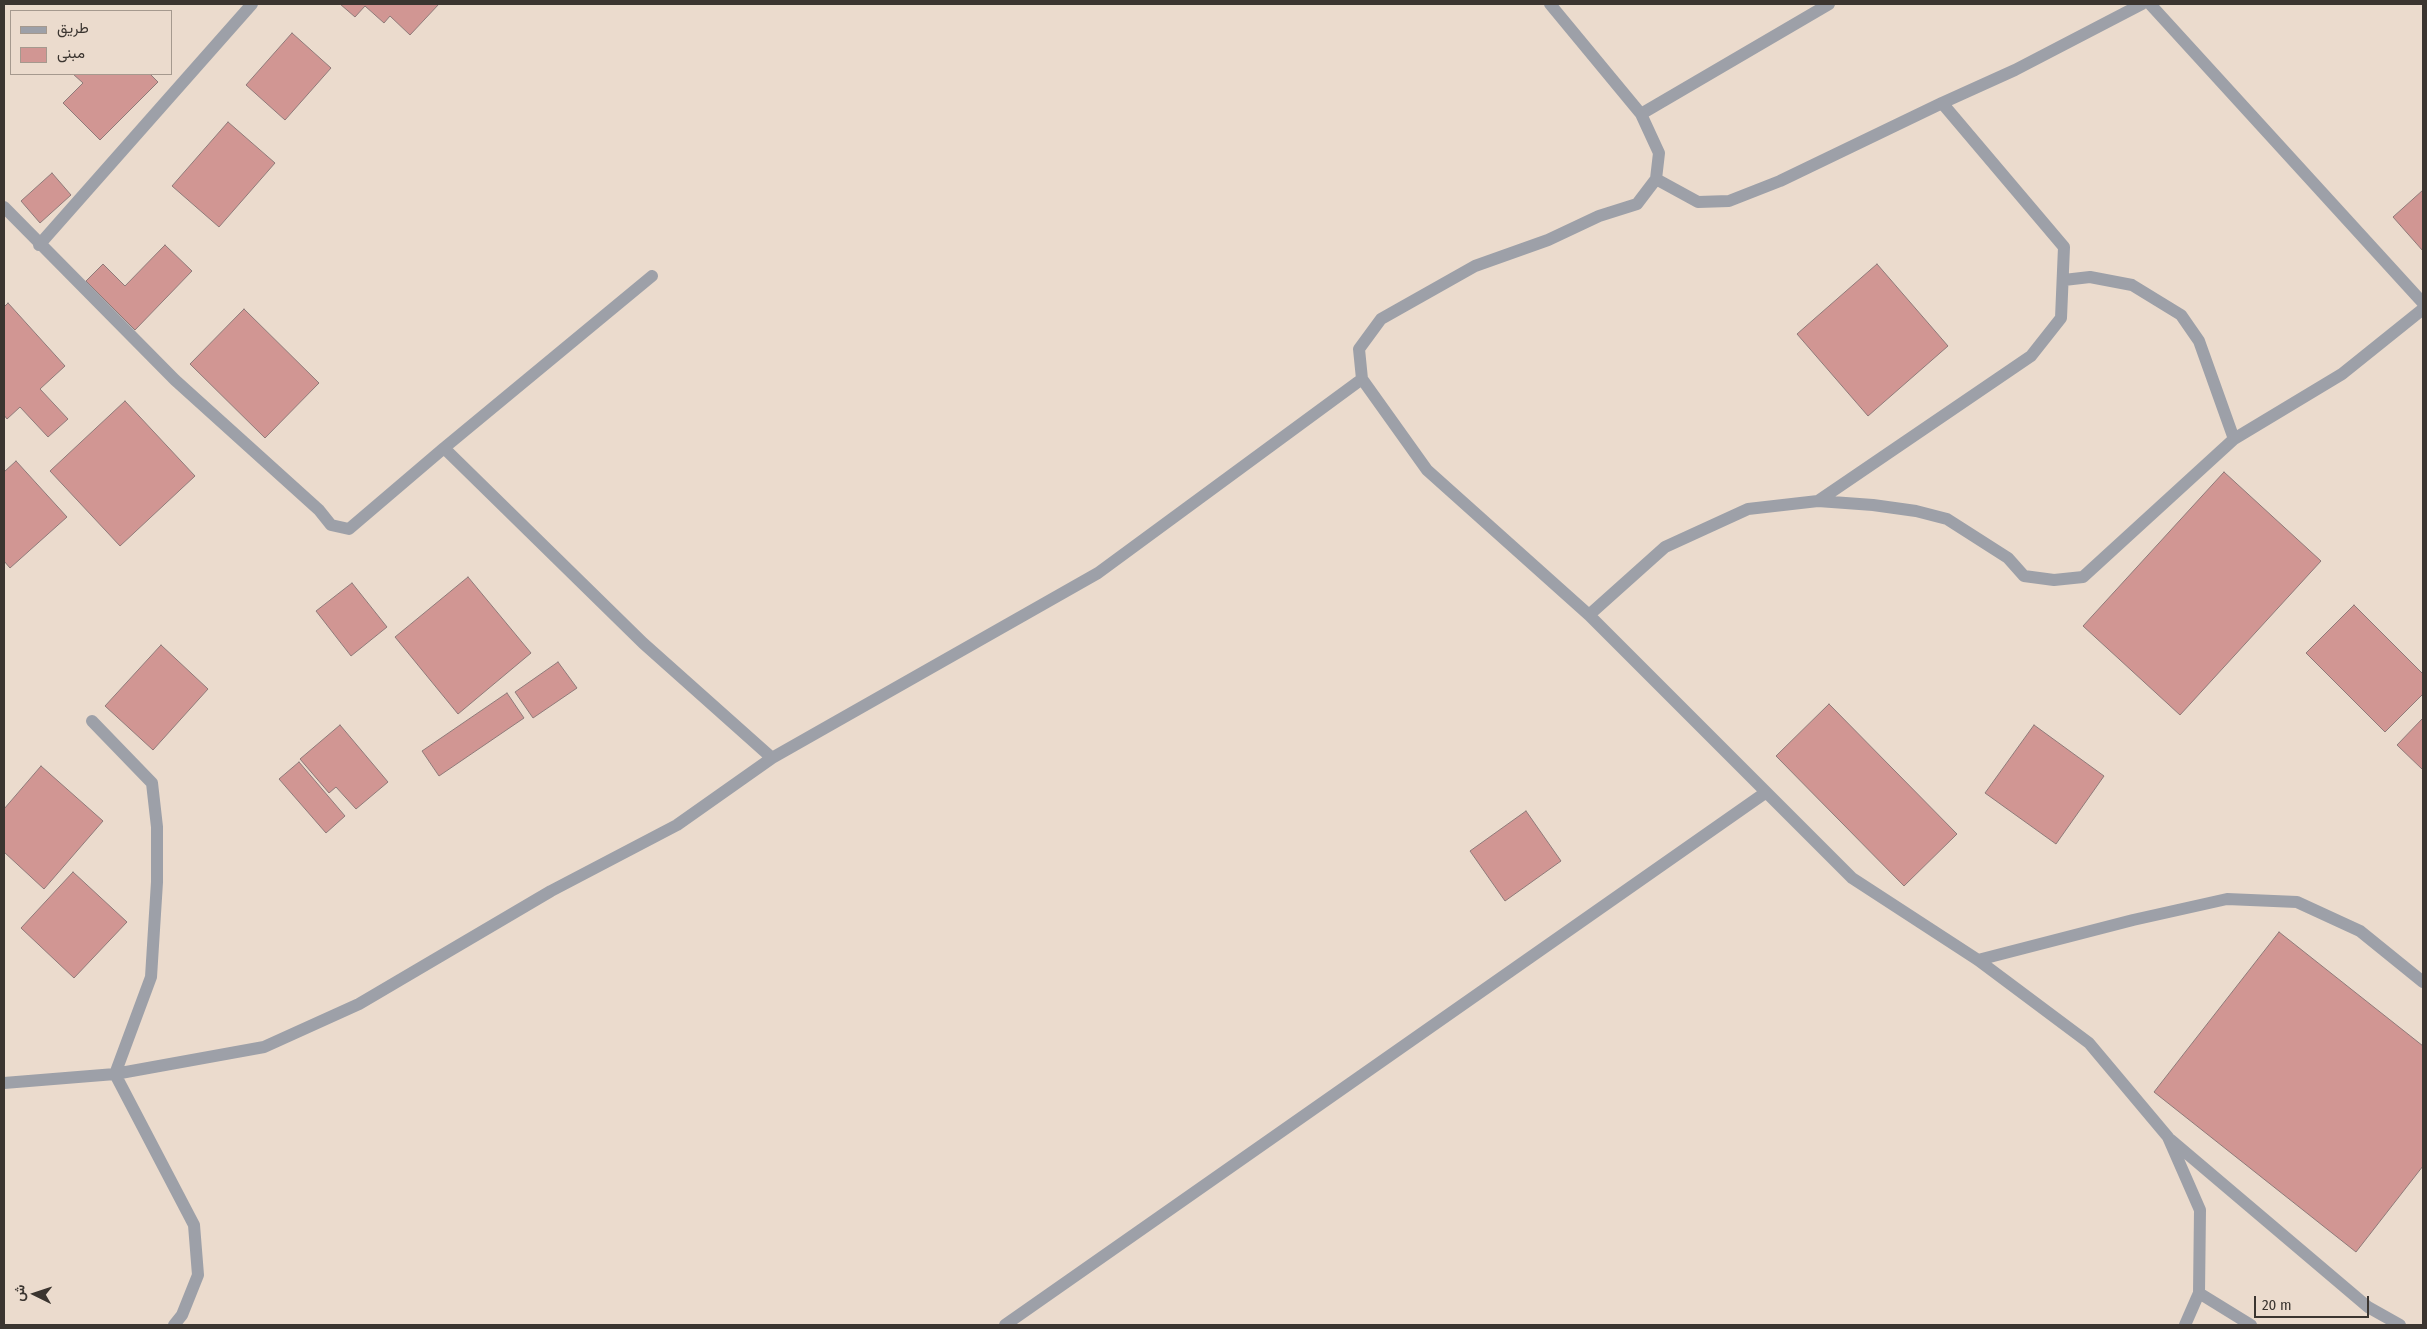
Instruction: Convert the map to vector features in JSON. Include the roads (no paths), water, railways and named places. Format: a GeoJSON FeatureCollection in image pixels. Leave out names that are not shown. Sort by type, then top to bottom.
{"type":"FeatureCollection","features":[{"type":"Feature","properties":{"kind":"street"},"geometry":{"type":"LineString","coordinates":[[39,245],[252,4]]}},
{"type":"Feature","properties":{"kind":"street"},"geometry":{"type":"LineString","coordinates":[[1550,4],[1641,114],[1660,154],[1656,179],[1637,204],[1599,216],[1548,240],[1475,266],[1381,319],[1359,349],[1362,379],[1427,470],[1589,615],[1852,878],[1978,960],[2089,1043],[2168,1138],[2368,1307],[2400,1325]]}},
{"type":"Feature","properties":{"kind":"street"},"geometry":{"type":"LineString","coordinates":[[1641,114],[1829,4]]}},
{"type":"Feature","properties":{"kind":"street"},"geometry":{"type":"LineString","coordinates":[[1656,179],[1698,202],[1729,202],[1780,181],[1942,102],[2014,70],[2142,4]]}},
{"type":"Feature","properties":{"kind":"street"},"geometry":{"type":"LineString","coordinates":[[2150,4],[2423,303]]}},
{"type":"Feature","properties":{"kind":"street"},"geometry":{"type":"LineString","coordinates":[[1818,501],[2032,356],[2062,318],[2064,247],[1942,102]]}},
{"type":"Feature","properties":{"kind":"street"},"geometry":{"type":"LineString","coordinates":[[4,207],[39,245],[175,380],[319,510],[331,524],[350,528],[652,276]]}},
{"type":"Feature","properties":{"kind":"street"},"geometry":{"type":"LineString","coordinates":[[2064,280],[2090,277],[2132,285],[2181,315],[2198,341],[2234,439]]}},
{"type":"Feature","properties":{"kind":"street"},"geometry":{"type":"LineString","coordinates":[[1589,615],[1665,547],[1748,509],[1818,501],[1873,505],[1916,511],[1948,519],[2008,558],[2024,576],[2054,580],[2083,577],[2234,439],[2342,374],[2423,309]]}},
{"type":"Feature","properties":{"kind":"street"},"geometry":{"type":"LineString","coordinates":[[4,1083],[115,1074],[264,1047],[359,1004],[551,891],[677,826],[772,758],[1098,573],[1362,379]]}},
{"type":"Feature","properties":{"kind":"street"},"geometry":{"type":"LineString","coordinates":[[444,448],[643,643],[772,758]]}},
{"type":"Feature","properties":{"kind":"street"},"geometry":{"type":"LineString","coordinates":[[92,721],[152,783],[157,827],[158,882],[151,977],[115,1074],[194,1225],[198,1275],[182,1315],[174,1325]]}},
{"type":"Feature","properties":{"kind":"street"},"geometry":{"type":"LineString","coordinates":[[1005,1325],[1765,793]]}},
{"type":"Feature","properties":{"kind":"street"},"geometry":{"type":"LineString","coordinates":[[1978,960],[2133,920],[2227,899],[2297,902],[2360,931],[2423,982]]}},
{"type":"Feature","properties":{"kind":"street"},"geometry":{"type":"LineString","coordinates":[[2168,1138],[2200,1210],[2199,1293],[2185,1325]]}},
{"type":"Feature","properties":{"kind":"street"},"geometry":{"type":"LineString","coordinates":[[2199,1293],[2251,1325]]}}]}
